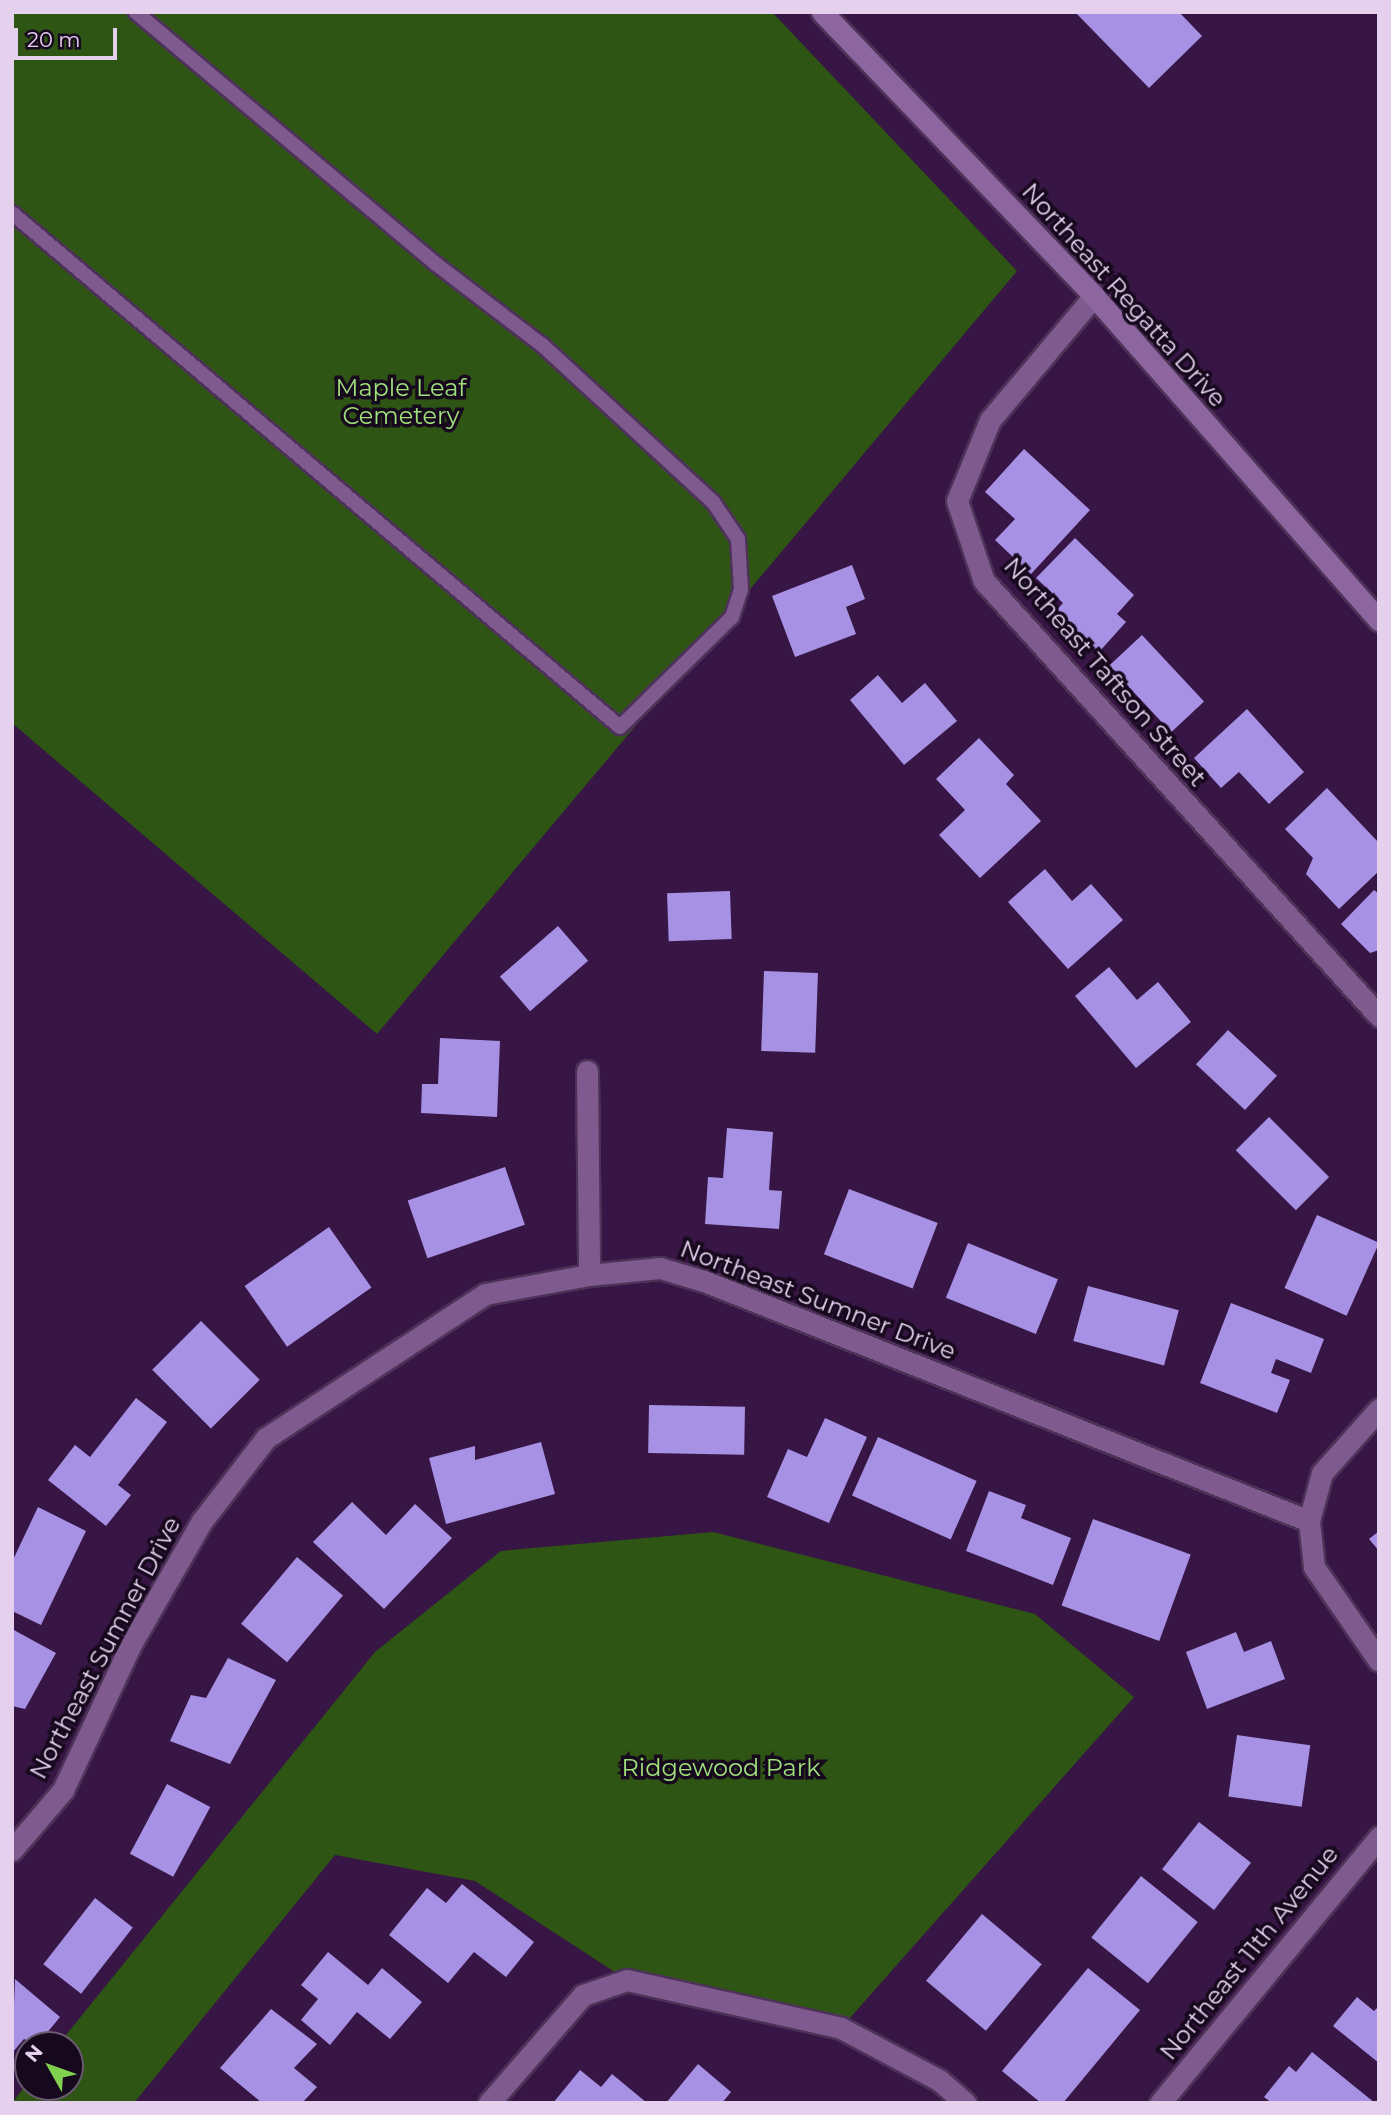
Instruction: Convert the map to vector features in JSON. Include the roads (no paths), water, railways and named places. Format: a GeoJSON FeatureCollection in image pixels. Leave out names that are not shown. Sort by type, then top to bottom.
{"type":"FeatureCollection","features":[{"type":"Feature","properties":{"kind":"main road","name":"Northeast Regatta Drive"},"geometry":{"type":"LineString","coordinates":[[822,12],[1094,296],[1379,620]]}},
{"type":"Feature","properties":{"kind":"street","name":"Northeast Taftson Street"},"geometry":{"type":"LineString","coordinates":[[1094,296],[990,419],[957,501],[984,582],[1379,1016]]}},
{"type":"Feature","properties":{"kind":"street"},"geometry":{"type":"LineString","coordinates":[[587,1071],[589,1275]]}},
{"type":"Feature","properties":{"kind":"street","name":"Northeast Sumner Drive"},"geometry":{"type":"LineString","coordinates":[[14,1844],[63,1790],[130,1646],[202,1521],[267,1438],[485,1294],[589,1275],[660,1268],[704,1281],[1310,1521]]}},
{"type":"Feature","properties":{"kind":"street"},"geometry":{"type":"LineString","coordinates":[[1379,1409],[1322,1473],[1310,1521],[1314,1567],[1379,1661]]}},
{"type":"Feature","properties":{"kind":"street","name":"Northeast 11th Avenue"},"geometry":{"type":"LineString","coordinates":[[1160,2103],[1379,1837]]}},
{"type":"Feature","properties":{"kind":"street"},"geometry":{"type":"LineString","coordinates":[[489,2103],[583,1995],[627,1980],[841,2028],[939,2080],[965,2103]]}},
{"type":"Feature","properties":{"kind":"lane"},"geometry":{"type":"LineString","coordinates":[[12,213],[620,727],[732,617],[741,590],[738,539],[713,502],[542,345],[436,264],[136,12]]}},
{"type":"Feature","properties":{"kind":"park label","name":"Maple Leaf Cemetery"},"geometry":{"type":"Point","coordinates":[401,402]}},
{"type":"Feature","properties":{"kind":"park label","name":"Ridgewood Park"},"geometry":{"type":"Point","coordinates":[721,1768]}}]}
